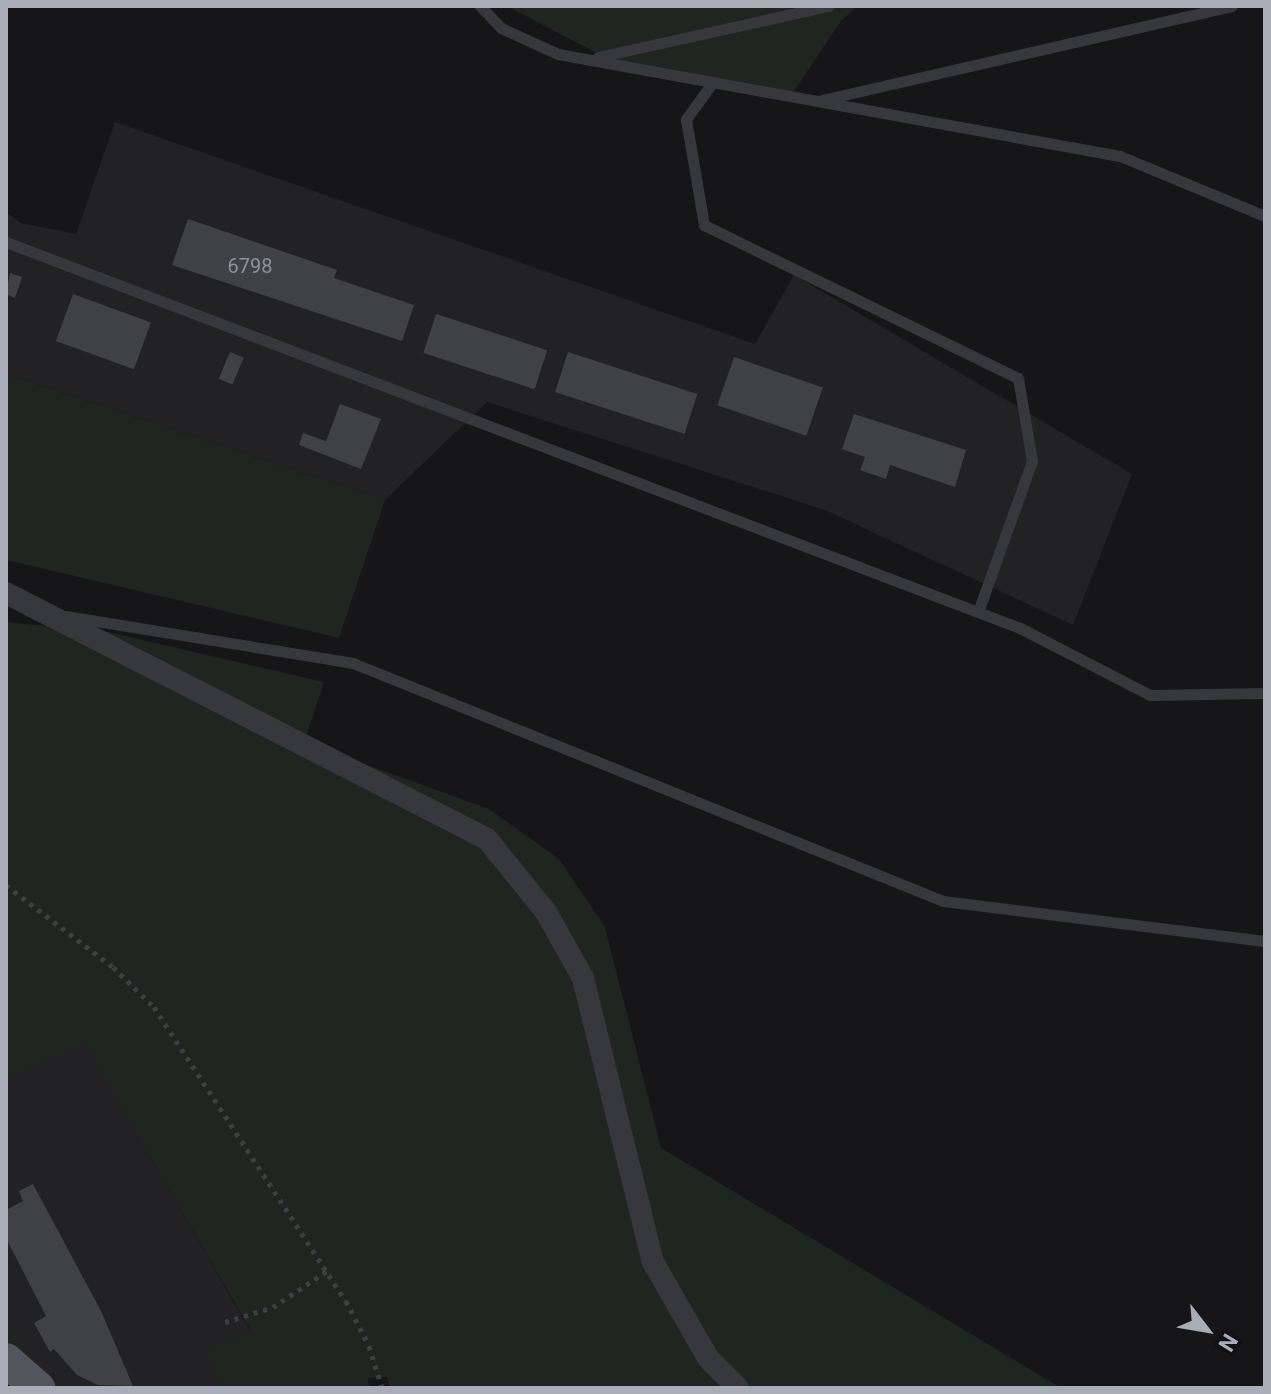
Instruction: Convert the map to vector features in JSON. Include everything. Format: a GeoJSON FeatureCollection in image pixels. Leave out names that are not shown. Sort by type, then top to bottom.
{"type":"FeatureCollection","features":[{"type":"Feature","properties":{"kind":"main road"},"geometry":{"type":"LineString","coordinates":[[6,1360],[38,1388]]}},
{"type":"Feature","properties":{"kind":"street"},"geometry":{"type":"LineString","coordinates":[[6,593],[487,839],[546,912],[583,978],[653,1262],[708,1358],[738,1388]]}},
{"type":"Feature","properties":{"kind":"lane"},"geometry":{"type":"LineString","coordinates":[[480,6],[501,28],[558,54],[1120,156],[1265,216]]}},
{"type":"Feature","properties":{"kind":"lane"},"geometry":{"type":"LineString","coordinates":[[593,58],[828,6]]}},
{"type":"Feature","properties":{"kind":"lane"},"geometry":{"type":"LineString","coordinates":[[818,101],[1231,6]]}},
{"type":"Feature","properties":{"kind":"lane"},"geometry":{"type":"LineString","coordinates":[[713,82],[686,119],[704,225],[1018,378],[1032,461],[978,612]]}},
{"type":"Feature","properties":{"kind":"lane"},"geometry":{"type":"LineString","coordinates":[[6,242],[978,612],[1150,695],[1265,693]]}},
{"type":"Feature","properties":{"kind":"lane"},"geometry":{"type":"LineString","coordinates":[[46,613],[353,663],[943,901],[1265,941]]}},
{"type":"Feature","properties":{"kind":"path"},"geometry":{"type":"LineString","coordinates":[[6,885],[113,967],[154,1007],[327,1271],[369,1346],[382,1388]]}},
{"type":"Feature","properties":{"kind":"path"},"geometry":{"type":"LineString","coordinates":[[225,1322],[273,1307],[327,1271]]}},
{"type":"Feature","properties":{"kind":"shaded area"},"geometry":{"type":"Polygon","coordinates":[[[507,6],[858,6],[841,21],[790,97],[707,87],[619,65],[507,6]]]}},
{"type":"Feature","properties":{"kind":"shaded area"},"geometry":{"type":"Polygon","coordinates":[[[115,122],[755,344],[794,275],[1132,474],[1073,625],[825,510],[487,402],[385,500],[6,374],[6,212],[21,223],[76,234],[115,122]]]}},
{"type":"Feature","properties":{"kind":"shaded area"},"geometry":{"type":"Polygon","coordinates":[[[6,374],[385,500],[339,638],[6,560],[6,374]]]}},
{"type":"Feature","properties":{"kind":"shaded area"},"geometry":{"type":"Polygon","coordinates":[[[6,622],[108,632],[324,682],[304,742],[489,809],[559,859],[605,927],[661,1148],[1061,1388],[390,1388],[387,1377],[368,1378],[369,1388],[221,1388],[205,1349],[251,1331],[85,1045],[6,1079],[6,622]]]}},
{"type":"Feature","properties":{"kind":"shaded area"},"geometry":{"type":"Polygon","coordinates":[[[85,1044],[251,1332],[217,1376],[221,1388],[64,1388],[6,1339],[6,1079],[85,1044]]]}},
{"type":"Feature","properties":{"kind":"shaded area"},"geometry":{"type":"Polygon","coordinates":[[[6,1321],[33,1362],[64,1388],[54,1388],[6,1347],[6,1321]]]}},
{"type":"Feature","properties":{"kind":"building"},"geometry":{"type":"Polygon","coordinates":[[[188,219],[337,270],[334,278],[414,305],[402,341],[172,265],[188,219]]]}},
{"type":"Feature","properties":{"kind":"building"},"geometry":{"type":"Polygon","coordinates":[[[10,273],[22,277],[15,298],[6,294],[10,273]]]}},
{"type":"Feature","properties":{"kind":"building"},"geometry":{"type":"Polygon","coordinates":[[[73,294],[151,322],[134,369],[56,341],[73,294]]]}},
{"type":"Feature","properties":{"kind":"building"},"geometry":{"type":"Polygon","coordinates":[[[436,314],[547,350],[535,389],[423,353],[436,314]]]}},
{"type":"Feature","properties":{"kind":"building"},"geometry":{"type":"Polygon","coordinates":[[[230,352],[244,358],[232,385],[219,379],[230,352]]]}},
{"type":"Feature","properties":{"kind":"building"},"geometry":{"type":"Polygon","coordinates":[[[568,352],[697,394],[684,434],[555,392],[568,352]]]}},
{"type":"Feature","properties":{"kind":"building"},"geometry":{"type":"Polygon","coordinates":[[[734,357],[823,388],[806,436],[717,405],[734,357]]]}},
{"type":"Feature","properties":{"kind":"building"},"geometry":{"type":"Polygon","coordinates":[[[340,404],[381,419],[361,469],[299,445],[303,433],[326,441],[340,404]]]}},
{"type":"Feature","properties":{"kind":"building"},"geometry":{"type":"Polygon","coordinates":[[[854,414],[966,450],[955,487],[890,465],[886,479],[860,470],[865,457],[842,449],[854,414]]]}},
{"type":"Feature","properties":{"kind":"building"},"geometry":{"type":"Polygon","coordinates":[[[33,1184],[101,1311],[133,1386],[98,1385],[77,1375],[54,1349],[50,1352],[34,1323],[46,1316],[6,1238],[6,1210],[23,1201],[19,1191],[33,1184]]]}}]}
